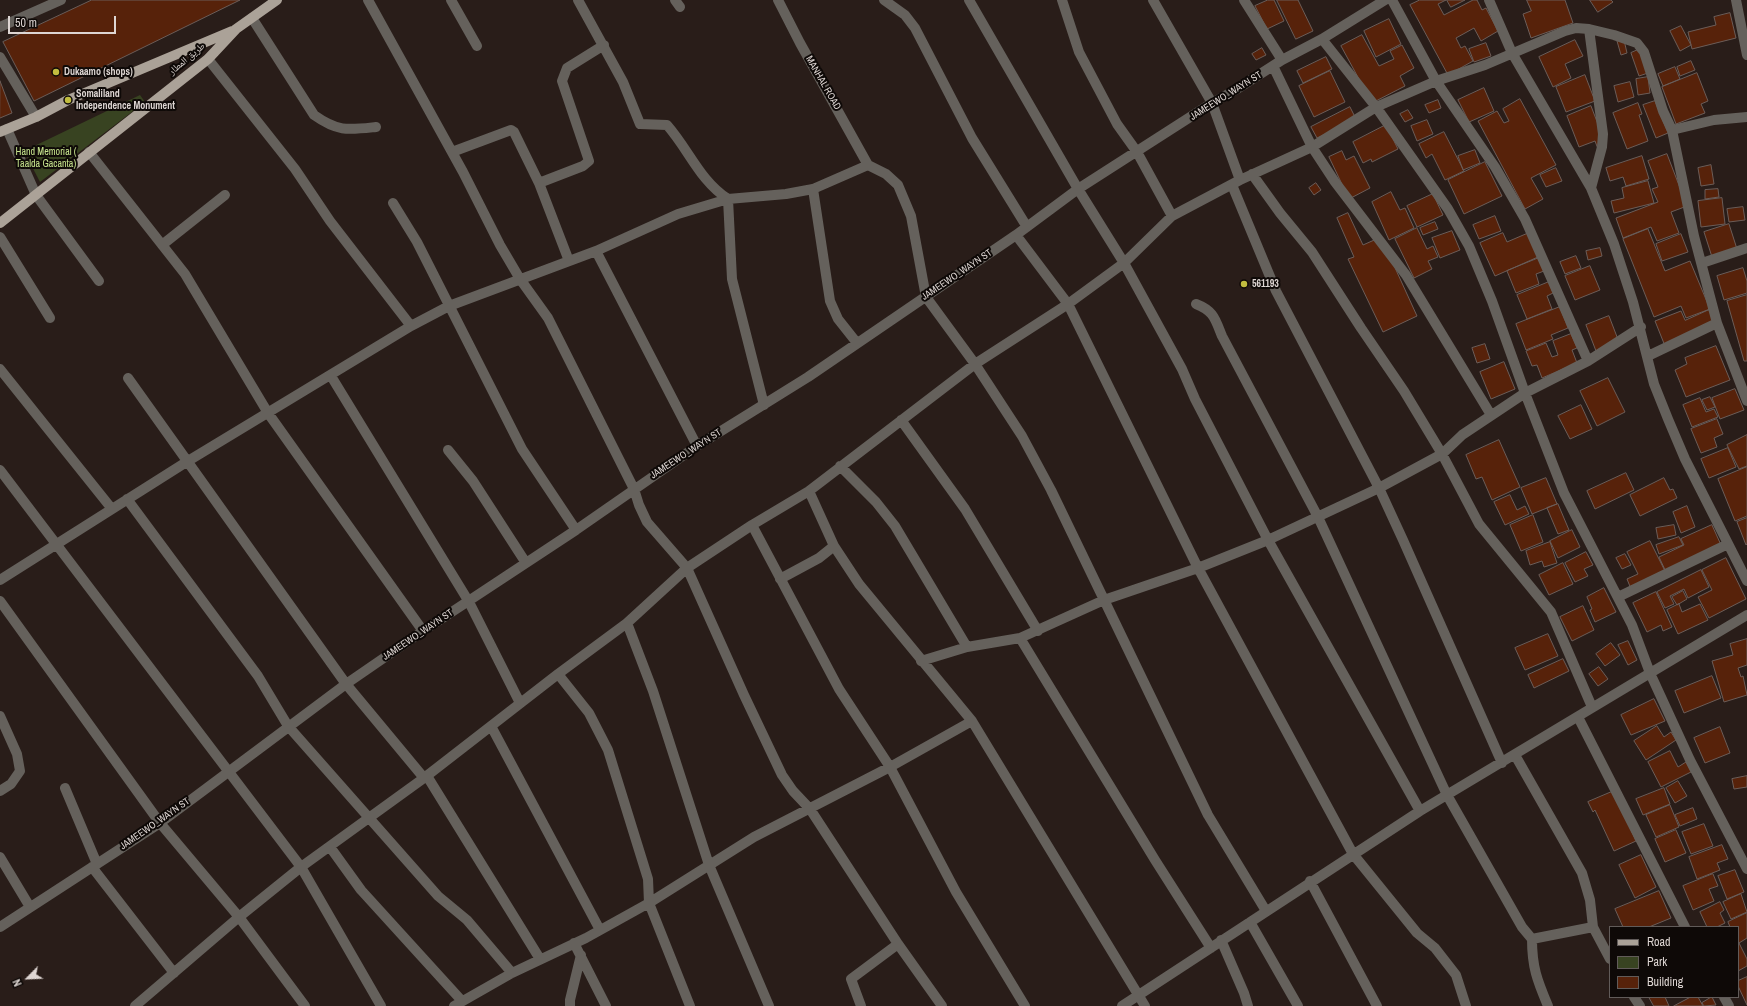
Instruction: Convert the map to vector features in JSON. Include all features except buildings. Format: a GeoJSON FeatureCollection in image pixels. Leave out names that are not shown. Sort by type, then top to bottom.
{"type":"FeatureCollection","features":[{"type":"Feature","properties":{"kind":"main road","name":"طريق المطار"},"geometry":{"type":"LineString","coordinates":[[4,131],[36,117],[68,100],[236,29],[276,0]]}},
{"type":"Feature","properties":{"kind":"main road","name":"طريق المطار"},"geometry":{"type":"LineString","coordinates":[[0,223],[208,59],[236,29]]}},
{"type":"Feature","properties":{"kind":"street"},"geometry":{"type":"LineString","coordinates":[[0,27],[61,0]]}},
{"type":"Feature","properties":{"kind":"street"},"geometry":{"type":"LineString","coordinates":[[368,0],[452,152],[500,245],[520,279],[548,318],[634,489],[639,505],[647,522],[687,568],[740,688],[782,775],[793,791],[810,809],[898,944],[942,1006]]}},
{"type":"Feature","properties":{"kind":"street"},"geometry":{"type":"LineString","coordinates":[[451,0],[477,46]]}},
{"type":"Feature","properties":{"kind":"street"},"geometry":{"type":"LineString","coordinates":[[578,0],[623,82],[640,124],[667,126],[680,139],[709,184],[728,199],[732,279],[764,405]]}},
{"type":"Feature","properties":{"kind":"street","name":"MANHAL ROAD"},"geometry":{"type":"LineString","coordinates":[[778,0],[800,43],[868,165]]}},
{"type":"Feature","properties":{"kind":"street"},"geometry":{"type":"LineString","coordinates":[[884,0],[905,15],[915,28],[972,138],[1027,227]]}},
{"type":"Feature","properties":{"kind":"street"},"geometry":{"type":"LineString","coordinates":[[969,0],[1078,189],[1124,263],[1182,369],[1195,399],[1268,540],[1420,811]]}},
{"type":"Feature","properties":{"kind":"street"},"geometry":{"type":"LineString","coordinates":[[1062,0],[1079,52],[1117,124],[1137,152],[1172,216]]}},
{"type":"Feature","properties":{"kind":"street"},"geometry":{"type":"LineString","coordinates":[[1152,0],[1212,103],[1236,182],[1276,291],[1379,488],[1442,624],[1502,763]]}},
{"type":"Feature","properties":{"kind":"street"},"geometry":{"type":"LineString","coordinates":[[1244,0],[1282,60]]}},
{"type":"Feature","properties":{"kind":"street","name":"JAMEEWO_WAYN ST"},"geometry":{"type":"LineString","coordinates":[[0,926],[160,823],[346,684],[576,530],[697,446],[764,405],[926,297],[1016,235],[1078,189],[1212,103],[1238,89],[1272,66],[1322,39],[1385,0]]}},
{"type":"Feature","properties":{"kind":"street"},"geometry":{"type":"LineString","coordinates":[[1392,0],[1436,81],[1495,166],[1525,219],[1588,361]]}},
{"type":"Feature","properties":{"kind":"street"},"geometry":{"type":"LineString","coordinates":[[1489,0],[1512,53],[1592,188],[1614,244],[1641,327],[1654,384],[1685,459],[1747,581]]}},
{"type":"Feature","properties":{"kind":"street"},"geometry":{"type":"LineString","coordinates":[[1736,0],[1747,55]]}},
{"type":"Feature","properties":{"kind":"street"},"geometry":{"type":"LineString","coordinates":[[252,18],[314,115],[328,125],[346,130],[376,127]]}},
{"type":"Feature","properties":{"kind":"street"},"geometry":{"type":"LineString","coordinates":[[135,1006],[239,917],[301,867],[426,777],[520,703],[627,623],[687,568],[752,525],[809,491],[975,364],[1068,304],[1124,263],[1172,216],[1252,174],[1312,147],[1376,107],[1436,81],[1485,65],[1564,31],[1576,28],[1589,29],[1631,41],[1640,46],[1672,130],[1688,209],[1717,323],[1747,401]]}},
{"type":"Feature","properties":{"kind":"street"},"geometry":{"type":"LineString","coordinates":[[1589,29],[1603,134],[1602,147],[1592,188]]}},
{"type":"Feature","properties":{"kind":"street"},"geometry":{"type":"LineString","coordinates":[[1322,39],[1376,107],[1448,209],[1469,246],[1492,301],[1525,393],[1564,492],[1632,625],[1650,673],[1690,760],[1747,869]]}},
{"type":"Feature","properties":{"kind":"street"},"geometry":{"type":"LineString","coordinates":[[539,184],[584,166],[589,161],[562,81],[567,68],[604,45]]}},
{"type":"Feature","properties":{"kind":"street"},"geometry":{"type":"LineString","coordinates":[[0,57],[36,117]]}},
{"type":"Feature","properties":{"kind":"street"},"geometry":{"type":"LineString","coordinates":[[208,59],[295,169],[330,221],[411,326]]}},
{"type":"Feature","properties":{"kind":"street"},"geometry":{"type":"LineString","coordinates":[[1272,66],[1312,147],[1335,182],[1406,275],[1492,415]]}},
{"type":"Feature","properties":{"kind":"street"},"geometry":{"type":"LineString","coordinates":[[1672,130],[1714,120],[1747,117]]}},
{"type":"Feature","properties":{"kind":"street"},"geometry":{"type":"LineString","coordinates":[[452,152],[511,130],[514,132],[539,184],[569,261]]}},
{"type":"Feature","properties":{"kind":"street"},"geometry":{"type":"LineString","coordinates":[[4,131],[36,195],[99,281]]}},
{"type":"Feature","properties":{"kind":"street"},"geometry":{"type":"LineString","coordinates":[[89,152],[185,274],[268,413],[423,631]]}},
{"type":"Feature","properties":{"kind":"street"},"geometry":{"type":"LineString","coordinates":[[0,580],[188,461],[331,376],[411,326],[449,306],[596,251],[678,214],[728,199],[786,194],[813,189],[868,165],[886,174],[898,185],[911,216],[926,297],[975,364],[1022,436],[1051,490],[1215,827],[1232,852],[1266,911]]}},
{"type":"Feature","properties":{"kind":"street"},"geometry":{"type":"LineString","coordinates":[[1252,174],[1312,252],[1404,391],[1442,454],[1479,524],[1551,612],[1592,707]]}},
{"type":"Feature","properties":{"kind":"street"},"geometry":{"type":"LineString","coordinates":[[813,189],[830,302],[838,319],[857,343]]}},
{"type":"Feature","properties":{"kind":"street"},"geometry":{"type":"LineString","coordinates":[[162,245],[225,195]]}},
{"type":"Feature","properties":{"kind":"street"},"geometry":{"type":"LineString","coordinates":[[393,203],[417,242],[522,449],[576,530]]}},
{"type":"Feature","properties":{"kind":"street"},"geometry":{"type":"LineString","coordinates":[[1016,235],[1068,304],[1198,568],[1353,854],[1417,932],[1435,948],[1456,976],[1466,1006]]}},
{"type":"Feature","properties":{"kind":"street"},"geometry":{"type":"LineString","coordinates":[[0,237],[50,318]]}},
{"type":"Feature","properties":{"kind":"street"},"geometry":{"type":"LineString","coordinates":[[1702,263],[1747,248]]}},
{"type":"Feature","properties":{"kind":"street"},"geometry":{"type":"LineString","coordinates":[[596,251],[697,446]]}},
{"type":"Feature","properties":{"kind":"street"},"geometry":{"type":"LineString","coordinates":[[1196,304],[1206,308],[1213,315],[1222,336],[1318,516],[1447,795],[1522,927],[1532,939],[1532,962],[1537,981],[1548,1006]]}},
{"type":"Feature","properties":{"kind":"street"},"geometry":{"type":"LineString","coordinates":[[1648,356],[1717,323]]}},
{"type":"Feature","properties":{"kind":"street"},"geometry":{"type":"LineString","coordinates":[[921,661],[967,647],[1020,638],[1104,600],[1198,568],[1268,540],[1379,488],[1442,454],[1462,435],[1525,393],[1588,361],[1641,327]]}},
{"type":"Feature","properties":{"kind":"street"},"geometry":{"type":"LineString","coordinates":[[0,369],[112,509]]}},
{"type":"Feature","properties":{"kind":"street"},"geometry":{"type":"LineString","coordinates":[[331,376],[469,602],[520,703]]}},
{"type":"Feature","properties":{"kind":"street"},"geometry":{"type":"LineString","coordinates":[[128,378],[346,684],[426,777],[540,959]]}},
{"type":"Feature","properties":{"kind":"street"},"geometry":{"type":"LineString","coordinates":[[901,420],[965,509],[1038,631]]}},
{"type":"Feature","properties":{"kind":"street"},"geometry":{"type":"LineString","coordinates":[[448,450],[473,481],[526,563]]}},
{"type":"Feature","properties":{"kind":"street"},"geometry":{"type":"LineString","coordinates":[[840,466],[876,502],[895,526],[967,647]]}},
{"type":"Feature","properties":{"kind":"street"},"geometry":{"type":"LineString","coordinates":[[0,470],[301,867],[381,1006]]}},
{"type":"Feature","properties":{"kind":"street"},"geometry":{"type":"LineString","coordinates":[[809,491],[834,546],[860,584],[885,613],[921,661],[972,721],[1145,1006]]}},
{"type":"Feature","properties":{"kind":"street"},"geometry":{"type":"LineString","coordinates":[[127,499],[258,676],[288,726],[438,896],[467,920],[512,973]]}},
{"type":"Feature","properties":{"kind":"street"},"geometry":{"type":"LineString","coordinates":[[752,525],[839,689],[890,767],[956,892],[1025,1006]]}},
{"type":"Feature","properties":{"kind":"street"},"geometry":{"type":"LineString","coordinates":[[1618,597],[1728,544]]}},
{"type":"Feature","properties":{"kind":"street"},"geometry":{"type":"LineString","coordinates":[[780,579],[819,558],[834,546]]}},
{"type":"Feature","properties":{"kind":"street"},"geometry":{"type":"LineString","coordinates":[[0,601],[160,823],[239,917],[305,1006]]}},
{"type":"Feature","properties":{"kind":"street"},"geometry":{"type":"LineString","coordinates":[[1122,1006],[1310,881],[1420,811],[1516,755],[1592,707],[1747,615]]}},
{"type":"Feature","properties":{"kind":"street"},"geometry":{"type":"LineString","coordinates":[[627,623],[653,691],[709,865],[769,1006]]}},
{"type":"Feature","properties":{"kind":"street"},"geometry":{"type":"LineString","coordinates":[[1020,638],[1155,860],[1211,948]]}},
{"type":"Feature","properties":{"kind":"street"},"geometry":{"type":"LineString","coordinates":[[558,674],[589,713],[608,750],[648,879],[649,903],[690,1006]]}},
{"type":"Feature","properties":{"kind":"street"},"geometry":{"type":"LineString","coordinates":[[0,716],[17,754],[20,771],[11,784],[0,791]]}},
{"type":"Feature","properties":{"kind":"street"},"geometry":{"type":"LineString","coordinates":[[1578,717],[1684,926]]}},
{"type":"Feature","properties":{"kind":"street"},"geometry":{"type":"LineString","coordinates":[[330,847],[361,890],[458,1004],[512,973],[600,930],[649,903],[754,837],[890,767],[972,721]]}},
{"type":"Feature","properties":{"kind":"street"},"geometry":{"type":"LineString","coordinates":[[491,726],[600,930]]}},
{"type":"Feature","properties":{"kind":"street"},"geometry":{"type":"LineString","coordinates":[[1516,755],[1582,873],[1590,900],[1593,927],[1609,957]]}},
{"type":"Feature","properties":{"kind":"street"},"geometry":{"type":"LineString","coordinates":[[65,788],[95,866],[174,973]]}},
{"type":"Feature","properties":{"kind":"street"},"geometry":{"type":"LineString","coordinates":[[0,857],[30,907]]}},
{"type":"Feature","properties":{"kind":"street"},"geometry":{"type":"LineString","coordinates":[[1310,881],[1377,1006]]}},
{"type":"Feature","properties":{"kind":"street"},"geometry":{"type":"LineString","coordinates":[[1250,922],[1298,1006]]}},
{"type":"Feature","properties":{"kind":"street"},"geometry":{"type":"LineString","coordinates":[[1532,939],[1593,927]]}},
{"type":"Feature","properties":{"kind":"street"},"geometry":{"type":"LineString","coordinates":[[1221,940],[1244,993],[1248,1006]]}},
{"type":"Feature","properties":{"kind":"street"},"geometry":{"type":"LineString","coordinates":[[574,943],[606,1006]]}},
{"type":"Feature","properties":{"kind":"street"},"geometry":{"type":"LineString","coordinates":[[861,1006],[851,979],[898,944]]}},
{"type":"Feature","properties":{"kind":"street"},"geometry":{"type":"LineString","coordinates":[[570,1006],[570,1000],[581,955]]}},
{"type":"Feature","properties":{"kind":"green space","name":"Hand Memorial ( Taalda Gacanta)"},"geometry":{"type":"Polygon","coordinates":[[[140,95],[145,102],[40,182],[24,151],[140,95]]]}},
{"type":"Feature","properties":{"kind":"place","name":"Dukaamo (shops)"},"geometry":{"type":"Point","coordinates":[56,72]}},
{"type":"Feature","properties":{"kind":"place","name":"Somaliland Independence Monument"},"geometry":{"type":"Point","coordinates":[68,100]}},
{"type":"Feature","properties":{"kind":"place","name":"561193"},"geometry":{"type":"Point","coordinates":[1244,284]}}]}
